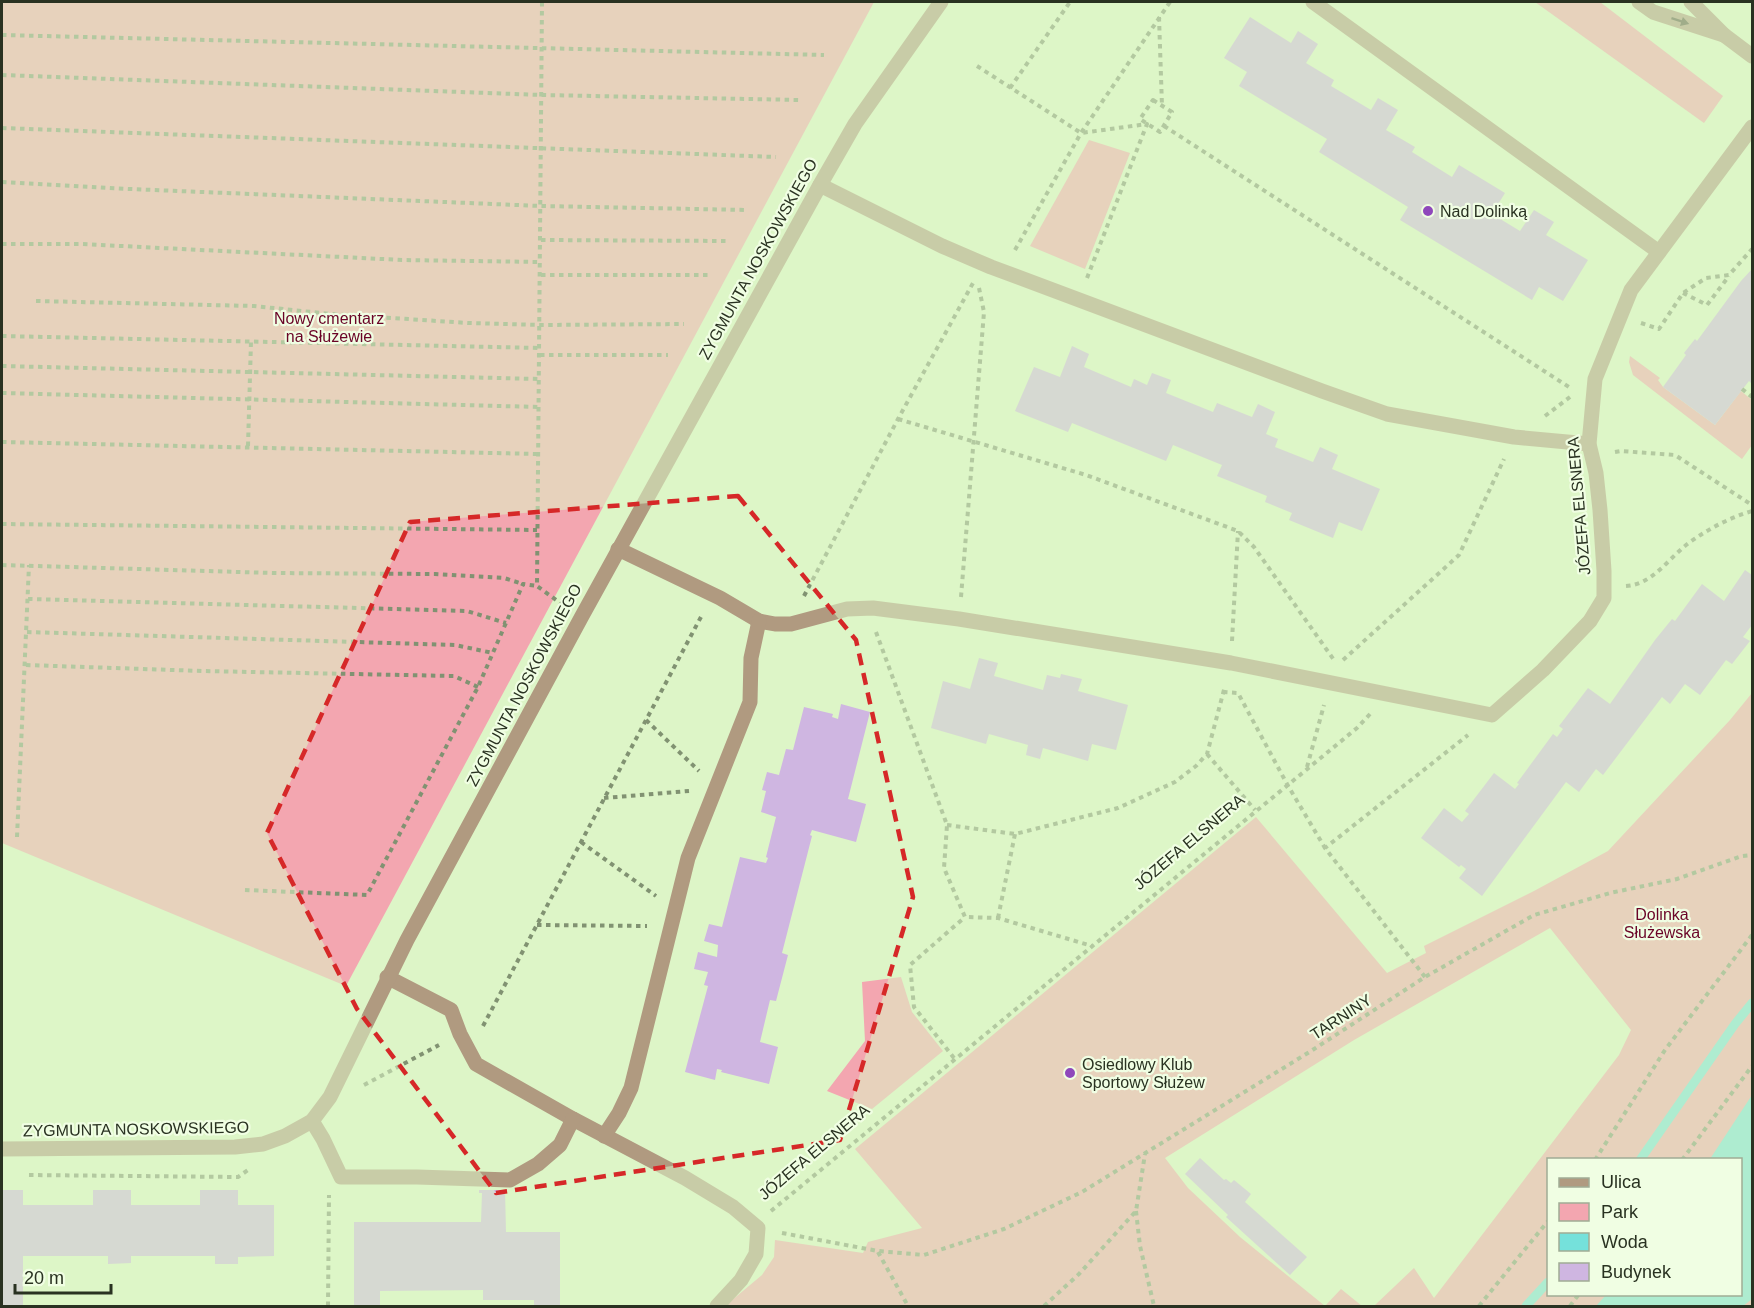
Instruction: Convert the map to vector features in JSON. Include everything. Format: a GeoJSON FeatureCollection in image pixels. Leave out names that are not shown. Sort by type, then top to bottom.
{"type":"FeatureCollection","features":[{"type":"Feature","properties":{"kind":"street","name":"ZYGMUNTA NOSKOWSKIEGO"},"geometry":{"type":"LineString","coordinates":[[2,1149],[235,1147],[263,1144],[285,1136],[312,1121],[330,1097],[387,977],[618,549],[820,185],[855,124],[941,2]]}},
{"type":"Feature","properties":{"kind":"street"},"geometry":{"type":"LineString","coordinates":[[1313,2],[1659,252]]}},
{"type":"Feature","properties":{"kind":"street"},"geometry":{"type":"LineString","coordinates":[[1639,2],[1653,12],[1724,35]]}},
{"type":"Feature","properties":{"kind":"street"},"geometry":{"type":"LineString","coordinates":[[1691,2],[1724,35],[1752,56]]}},
{"type":"Feature","properties":{"kind":"street","name":"JÓZEFA ELSNERA"},"geometry":{"type":"LineString","coordinates":[[1492,715],[1543,670],[1590,621],[1604,598],[1596,473],[1591,452],[1595,379],[1631,290],[1752,127]]}},
{"type":"Feature","properties":{"kind":"street"},"geometry":{"type":"LineString","coordinates":[[820,185],[972,258],[1322,392],[1388,414],[1591,452]]}},
{"type":"Feature","properties":{"kind":"street"},"geometry":{"type":"LineString","coordinates":[[618,549],[720,598],[759,621],[775,624],[796,622],[847,609],[867,608],[959,619],[1231,663],[1492,715]]}},
{"type":"Feature","properties":{"kind":"street"},"geometry":{"type":"LineString","coordinates":[[604,1136],[631,1088],[688,858],[750,702],[751,658],[759,621]]}},
{"type":"Feature","properties":{"kind":"street","name":"JÓZEFA ELSNERA"},"geometry":{"type":"LineString","coordinates":[[387,977],[451,1010],[460,1034],[476,1064],[694,1184],[734,1208],[758,1228]]}},
{"type":"Feature","properties":{"kind":"street"},"geometry":{"type":"LineString","coordinates":[[312,1121],[323,1138],[341,1177],[510,1180],[538,1164],[560,1145],[573,1119]]}},
{"type":"Feature","properties":{"kind":"street"},"geometry":{"type":"LineString","coordinates":[[717,1306],[741,1280],[756,1254],[758,1228]]}},
{"type":"Feature","properties":{"kind":"path"},"geometry":{"type":"LineString","coordinates":[[537,586],[542,2]]}},
{"type":"Feature","properties":{"kind":"path"},"geometry":{"type":"LineString","coordinates":[[1010,88],[1070,2]]}},
{"type":"Feature","properties":{"kind":"path"},"geometry":{"type":"LineString","coordinates":[[1159,17],[1162,106]]}},
{"type":"Feature","properties":{"kind":"path"},"geometry":{"type":"LineString","coordinates":[[2,36],[824,55]]}},
{"type":"Feature","properties":{"kind":"path"},"geometry":{"type":"LineString","coordinates":[[977,66],[1081,133],[1147,124]]}},
{"type":"Feature","properties":{"kind":"path"},"geometry":{"type":"LineString","coordinates":[[2,75],[542,94],[800,100]]}},
{"type":"Feature","properties":{"kind":"path"},"geometry":{"type":"LineString","coordinates":[[1153,100],[1162,106],[1172,112],[1160,132],[1140,119],[1153,100]]}},
{"type":"Feature","properties":{"kind":"path"},"geometry":{"type":"LineString","coordinates":[[1079,299],[1147,124]]}},
{"type":"Feature","properties":{"kind":"path"},"geometry":{"type":"LineString","coordinates":[[898,418],[1086,475],[1238,531],[1254,547],[1338,665],[1459,555],[1514,437],[1577,393],[1164,126]]}},
{"type":"Feature","properties":{"kind":"path"},"geometry":{"type":"LineString","coordinates":[[2,128],[776,157]]}},
{"type":"Feature","properties":{"kind":"path"},"geometry":{"type":"LineString","coordinates":[[2,182],[541,206],[747,210]]}},
{"type":"Feature","properties":{"kind":"path"},"geometry":{"type":"LineString","coordinates":[[541,240],[730,241]]}},
{"type":"Feature","properties":{"kind":"path"},"geometry":{"type":"LineString","coordinates":[[2,244],[81,244],[402,260],[541,262]]}},
{"type":"Feature","properties":{"kind":"path"},"geometry":{"type":"LineString","coordinates":[[1683,293],[1707,304],[1752,249]]}},
{"type":"Feature","properties":{"kind":"path"},"geometry":{"type":"LineString","coordinates":[[540,275],[711,275]]}},
{"type":"Feature","properties":{"kind":"path"},"geometry":{"type":"LineString","coordinates":[[1620,317],[1659,329],[1683,293],[1706,278],[1729,275]]}},
{"type":"Feature","properties":{"kind":"path"},"geometry":{"type":"LineString","coordinates":[[796,622],[798,607],[898,418],[977,276]]}},
{"type":"Feature","properties":{"kind":"path"},"geometry":{"type":"LineString","coordinates":[[36,301],[254,306],[331,314],[540,325],[684,324]]}},
{"type":"Feature","properties":{"kind":"path"},"geometry":{"type":"LineString","coordinates":[[2,336],[540,348]]}},
{"type":"Feature","properties":{"kind":"path"},"geometry":{"type":"LineString","coordinates":[[248,446],[251,340]]}},
{"type":"Feature","properties":{"kind":"path"},"geometry":{"type":"LineString","coordinates":[[540,355],[668,355]]}},
{"type":"Feature","properties":{"kind":"path"},"geometry":{"type":"LineString","coordinates":[[2,366],[539,379]]}},
{"type":"Feature","properties":{"kind":"path"},"geometry":{"type":"LineString","coordinates":[[1742,389],[1752,397]]}},
{"type":"Feature","properties":{"kind":"path"},"geometry":{"type":"LineString","coordinates":[[2,393],[538,407]]}},
{"type":"Feature","properties":{"kind":"path"},"geometry":{"type":"LineString","coordinates":[[2,442],[538,454]]}},
{"type":"Feature","properties":{"kind":"path"},"geometry":{"type":"LineString","coordinates":[[1591,452],[1675,454],[1752,504]]}},
{"type":"Feature","properties":{"kind":"path"},"geometry":{"type":"LineString","coordinates":[[1604,588],[1638,585],[1652,577],[1687,544],[1718,523],[1752,511]]}},
{"type":"Feature","properties":{"kind":"path"},"geometry":{"type":"LineString","coordinates":[[2,524],[537,530]]}},
{"type":"Feature","properties":{"kind":"path"},"geometry":{"type":"LineString","coordinates":[[947,825],[1015,834],[1119,808],[1175,782],[1196,766],[1206,754],[1231,663],[1238,531]]}},
{"type":"Feature","properties":{"kind":"path"},"geometry":{"type":"LineString","coordinates":[[2,565],[274,573],[435,574],[504,578],[537,586],[553,600]]}},
{"type":"Feature","properties":{"kind":"path"},"geometry":{"type":"LineString","coordinates":[[17,837],[29,565]]}},
{"type":"Feature","properties":{"kind":"path"},"geometry":{"type":"LineString","coordinates":[[245,890],[367,895],[478,687],[523,584]]}},
{"type":"Feature","properties":{"kind":"path"},"geometry":{"type":"LineString","coordinates":[[28,599],[467,612],[506,623]]}},
{"type":"Feature","properties":{"kind":"path"},"geometry":{"type":"LineString","coordinates":[[867,608],[947,825],[944,868],[965,917]]}},
{"type":"Feature","properties":{"kind":"path"},"geometry":{"type":"LineString","coordinates":[[359,1089],[368,1081],[460,1034],[479,1032],[702,615]]}},
{"type":"Feature","properties":{"kind":"path"},"geometry":{"type":"LineString","coordinates":[[27,632],[455,645],[493,653]]}},
{"type":"Feature","properties":{"kind":"path"},"geometry":{"type":"LineString","coordinates":[[26,665],[454,676],[478,687]]}},
{"type":"Feature","properties":{"kind":"path"},"geometry":{"type":"LineString","coordinates":[[1307,767],[1330,684]]}},
{"type":"Feature","properties":{"kind":"path"},"geometry":{"type":"LineString","coordinates":[[1223,692],[1238,693],[1287,784],[1325,848],[1425,977]]}},
{"type":"Feature","properties":{"kind":"path","name":"JÓZEFA ELSNERA"},"geometry":{"type":"LineString","coordinates":[[758,1228],[769,1213],[954,1058],[1093,947],[1255,810],[1357,728],[1389,694]]}},
{"type":"Feature","properties":{"kind":"path"},"geometry":{"type":"LineString","coordinates":[[1325,848],[1492,715]]}},
{"type":"Feature","properties":{"kind":"path"},"geometry":{"type":"LineString","coordinates":[[646,720],[717,789]]}},
{"type":"Feature","properties":{"kind":"path"},"geometry":{"type":"LineString","coordinates":[[1206,754],[1255,810]]}},
{"type":"Feature","properties":{"kind":"path"},"geometry":{"type":"LineString","coordinates":[[604,798],[717,789]]}},
{"type":"Feature","properties":{"kind":"path"},"geometry":{"type":"LineString","coordinates":[[998,918],[1015,834]]}},
{"type":"Feature","properties":{"kind":"path"},"geometry":{"type":"LineString","coordinates":[[581,842],[674,919]]}},
{"type":"Feature","properties":{"kind":"path","name":"TARNINY"},"geometry":{"type":"LineString","coordinates":[[758,1228],[878,1251],[924,1255],[1004,1229],[1082,1192],[1311,1051],[1425,977],[1534,915],[1610,892],[1677,879],[1742,856],[1752,855]]}},
{"type":"Feature","properties":{"kind":"path"},"geometry":{"type":"LineString","coordinates":[[954,1058],[914,1007],[910,965],[965,917],[998,918],[1093,947]]}},
{"type":"Feature","properties":{"kind":"path"},"geometry":{"type":"LineString","coordinates":[[537,925],[674,919]]}},
{"type":"Feature","properties":{"kind":"path"},"geometry":{"type":"LineString","coordinates":[[1596,1158],[1665,1050],[1752,935]]}},
{"type":"Feature","properties":{"kind":"path"},"geometry":{"type":"LineString","coordinates":[[1683,1158],[1752,1066]]}},
{"type":"Feature","properties":{"kind":"path"},"geometry":{"type":"LineString","coordinates":[[1145,1154],[1136,1211],[1140,1246],[1154,1306]]}},
{"type":"Feature","properties":{"kind":"path"},"geometry":{"type":"LineString","coordinates":[[328,1306],[329,1196],[341,1177]]}},
{"type":"Feature","properties":{"kind":"path"},"geometry":{"type":"LineString","coordinates":[[1044,1306],[1079,1274],[1136,1211]]}},
{"type":"Feature","properties":{"kind":"path"},"geometry":{"type":"LineString","coordinates":[[1479,1306],[1547,1222]]}},
{"type":"Feature","properties":{"kind":"path"},"geometry":{"type":"LineString","coordinates":[[878,1251],[908,1306]]}},
{"type":"Feature","properties":{"kind":"highlighted area"},"geometry":{"type":"Polygon","coordinates":[[[738,496],[856,640],[913,897],[840,1140],[496,1193],[357,1009],[267,833],[410,522],[738,496]]]}},
{"type":"Feature","properties":{"kind":"green space","name":"Nowy cmentarz na Służewie"},"geometry":{"type":"Polygon","coordinates":[[[2,2],[874,2],[346,986],[2,843],[2,2]]]}},
{"type":"Feature","properties":{"kind":"green space"},"geometry":{"type":"Polygon","coordinates":[[[1535,2],[1600,2],[1723,96],[1704,123],[1535,2]]]}},
{"type":"Feature","properties":{"kind":"green space"},"geometry":{"type":"Polygon","coordinates":[[[1089,140],[1130,153],[1085,269],[1030,246],[1089,140]]]}},
{"type":"Feature","properties":{"kind":"green space"},"geometry":{"type":"Polygon","coordinates":[[[1630,356],[1660,378],[1658,380],[1663,387],[1715,425],[1741,391],[1752,400],[1752,445],[1742,459],[1633,375],[1629,362],[1630,356]]]}},
{"type":"Feature","properties":{"kind":"green space","name":"Dolinka Służewska"},"geometry":{"type":"Polygon","coordinates":[[[1752,693],[1752,1306],[1374,1306],[1414,1268],[1434,1298],[1619,1055],[1631,1030],[1550,928],[1354,1040],[1165,1158],[1188,1188],[1240,1237],[1325,1306],[725,1306],[762,1275],[774,1257],[775,1240],[863,1253],[868,1242],[922,1228],[855,1149],[1256,817],[1387,973],[1426,953],[1424,946],[1608,851],[1730,720],[1752,693]]]}},
{"type":"Feature","properties":{"kind":"green space"},"geometry":{"type":"Polygon","coordinates":[[[901,977],[912,1012],[943,1051],[872,1109],[827,1091],[865,1041],[862,982],[901,977]]]}},
{"type":"Feature","properties":{"kind":"green space"},"geometry":{"type":"Polygon","coordinates":[[[1341,1289],[1362,1306],[1325,1306],[1341,1289]]]}},
{"type":"Feature","properties":{"kind":"water"},"geometry":{"type":"Polygon","coordinates":[[[1752,1095],[1752,1299],[1743,1306],[1596,1306],[1605,1296],[1742,1296],[1742,1158],[1711,1158],[1752,1095]]]}},
{"type":"Feature","properties":{"kind":"building"},"geometry":{"type":"Polygon","coordinates":[[[1250,17],[1291,43],[1298,31],[1318,44],[1306,63],[1334,80],[1331,86],[1371,110],[1378,98],[1398,110],[1386,130],[1415,147],[1412,152],[1452,177],[1459,165],[1505,193],[1492,214],[1520,231],[1534,210],[1554,222],[1546,235],[1588,260],[1563,301],[1539,287],[1532,300],[1400,220],[1408,207],[1319,152],[1327,139],[1239,86],[1247,72],[1224,58],[1250,17]]]}},
{"type":"Feature","properties":{"kind":"building"},"geometry":{"type":"Polygon","coordinates":[[[1752,269],[1752,384],[1749,381],[1715,425],[1663,387],[1686,355],[1684,353],[1695,339],[1697,341],[1752,269]]]}},
{"type":"Feature","properties":{"kind":"building"},"geometry":{"type":"Polygon","coordinates":[[[1072,346],[1089,354],[1084,367],[1131,387],[1134,379],[1147,385],[1152,373],[1171,380],[1166,393],[1213,412],[1217,403],[1252,417],[1258,404],[1275,412],[1266,434],[1278,439],[1275,447],[1313,462],[1320,447],[1338,455],[1332,469],[1380,489],[1362,531],[1339,522],[1333,538],[1289,520],[1292,513],[1265,502],[1267,496],[1217,476],[1222,465],[1173,445],[1166,461],[1072,423],[1068,432],[1015,411],[1034,367],[1060,377],[1072,346]]]}},
{"type":"Feature","properties":{"kind":"building"},"geometry":{"type":"Polygon","coordinates":[[[1745,570],[1752,575],[1752,625],[1743,637],[1750,641],[1732,664],[1726,660],[1700,695],[1685,684],[1670,704],[1662,697],[1603,775],[1596,769],[1579,792],[1566,782],[1482,896],[1459,878],[1466,869],[1461,865],[1459,867],[1421,838],[1444,808],[1462,822],[1469,814],[1465,811],[1494,773],[1515,789],[1553,734],[1557,737],[1563,729],[1559,726],[1588,688],[1610,704],[1655,640],[1672,619],[1675,621],[1702,584],[1724,601],[1745,570]]]}},
{"type":"Feature","properties":{"kind":"building"},"geometry":{"type":"Polygon","coordinates":[[[979,658],[998,663],[994,676],[1043,690],[1047,675],[1060,678],[1061,674],[1082,679],[1078,691],[1128,705],[1116,750],[1092,744],[1088,761],[1043,748],[1040,759],[1026,755],[1028,745],[989,734],[986,744],[931,728],[943,681],[970,689],[979,658]]]}},
{"type":"Feature","properties":{"kind":"building"},"geometry":{"type":"Polygon","coordinates":[[[841,704],[870,712],[848,799],[866,804],[856,842],[812,830],[810,835],[812,836],[782,953],[788,955],[776,1001],[770,1000],[760,1042],[778,1047],[769,1084],[717,1069],[715,1080],[685,1072],[708,986],[704,985],[708,972],[694,969],[698,952],[717,957],[718,945],[704,941],[709,924],[722,927],[740,857],[766,863],[768,858],[766,857],[776,817],[761,812],[766,791],[762,790],[767,772],[779,775],[786,749],[793,750],[804,707],[833,714],[832,717],[838,719],[841,704]]]}},
{"type":"Feature","properties":{"kind":"building"},"geometry":{"type":"Polygon","coordinates":[[[1200,1158],[1224,1180],[1231,1183],[1234,1180],[1251,1194],[1245,1202],[1307,1257],[1290,1275],[1226,1217],[1228,1215],[1185,1174],[1200,1158]]]}},
{"type":"Feature","properties":{"kind":"building"},"geometry":{"type":"Polygon","coordinates":[[[2,1190],[23,1190],[23,1205],[93,1205],[93,1190],[131,1190],[131,1205],[200,1205],[200,1190],[238,1190],[238,1205],[274,1205],[274,1256],[238,1257],[238,1264],[215,1264],[215,1256],[131,1256],[131,1263],[108,1264],[108,1256],[23,1256],[23,1306],[2,1306],[2,1190]]]}},
{"type":"Feature","properties":{"kind":"building"},"geometry":{"type":"Polygon","coordinates":[[[479,1190],[505,1190],[506,1232],[560,1232],[560,1306],[534,1306],[534,1300],[483,1300],[483,1290],[380,1291],[380,1305],[354,1305],[354,1222],[481,1222],[482,1193],[479,1193],[479,1190]]]}},
{"type":"Feature","properties":{"kind":"waterway"},"geometry":{"type":"LineString","coordinates":[[1641,1158],[1752,1003]]}},
{"type":"Feature","properties":{"kind":"waterway"},"geometry":{"type":"LineString","coordinates":[[1526,1306],[1547,1283]]}},
{"type":"Feature","properties":{"kind":"place","name":"Nad Dolinką"},"geometry":{"type":"Point","coordinates":[1428,211]}},
{"type":"Feature","properties":{"kind":"place","name":"Osiedlowy Klub Sportowy Służew"},"geometry":{"type":"Point","coordinates":[1070,1073]}}]}
